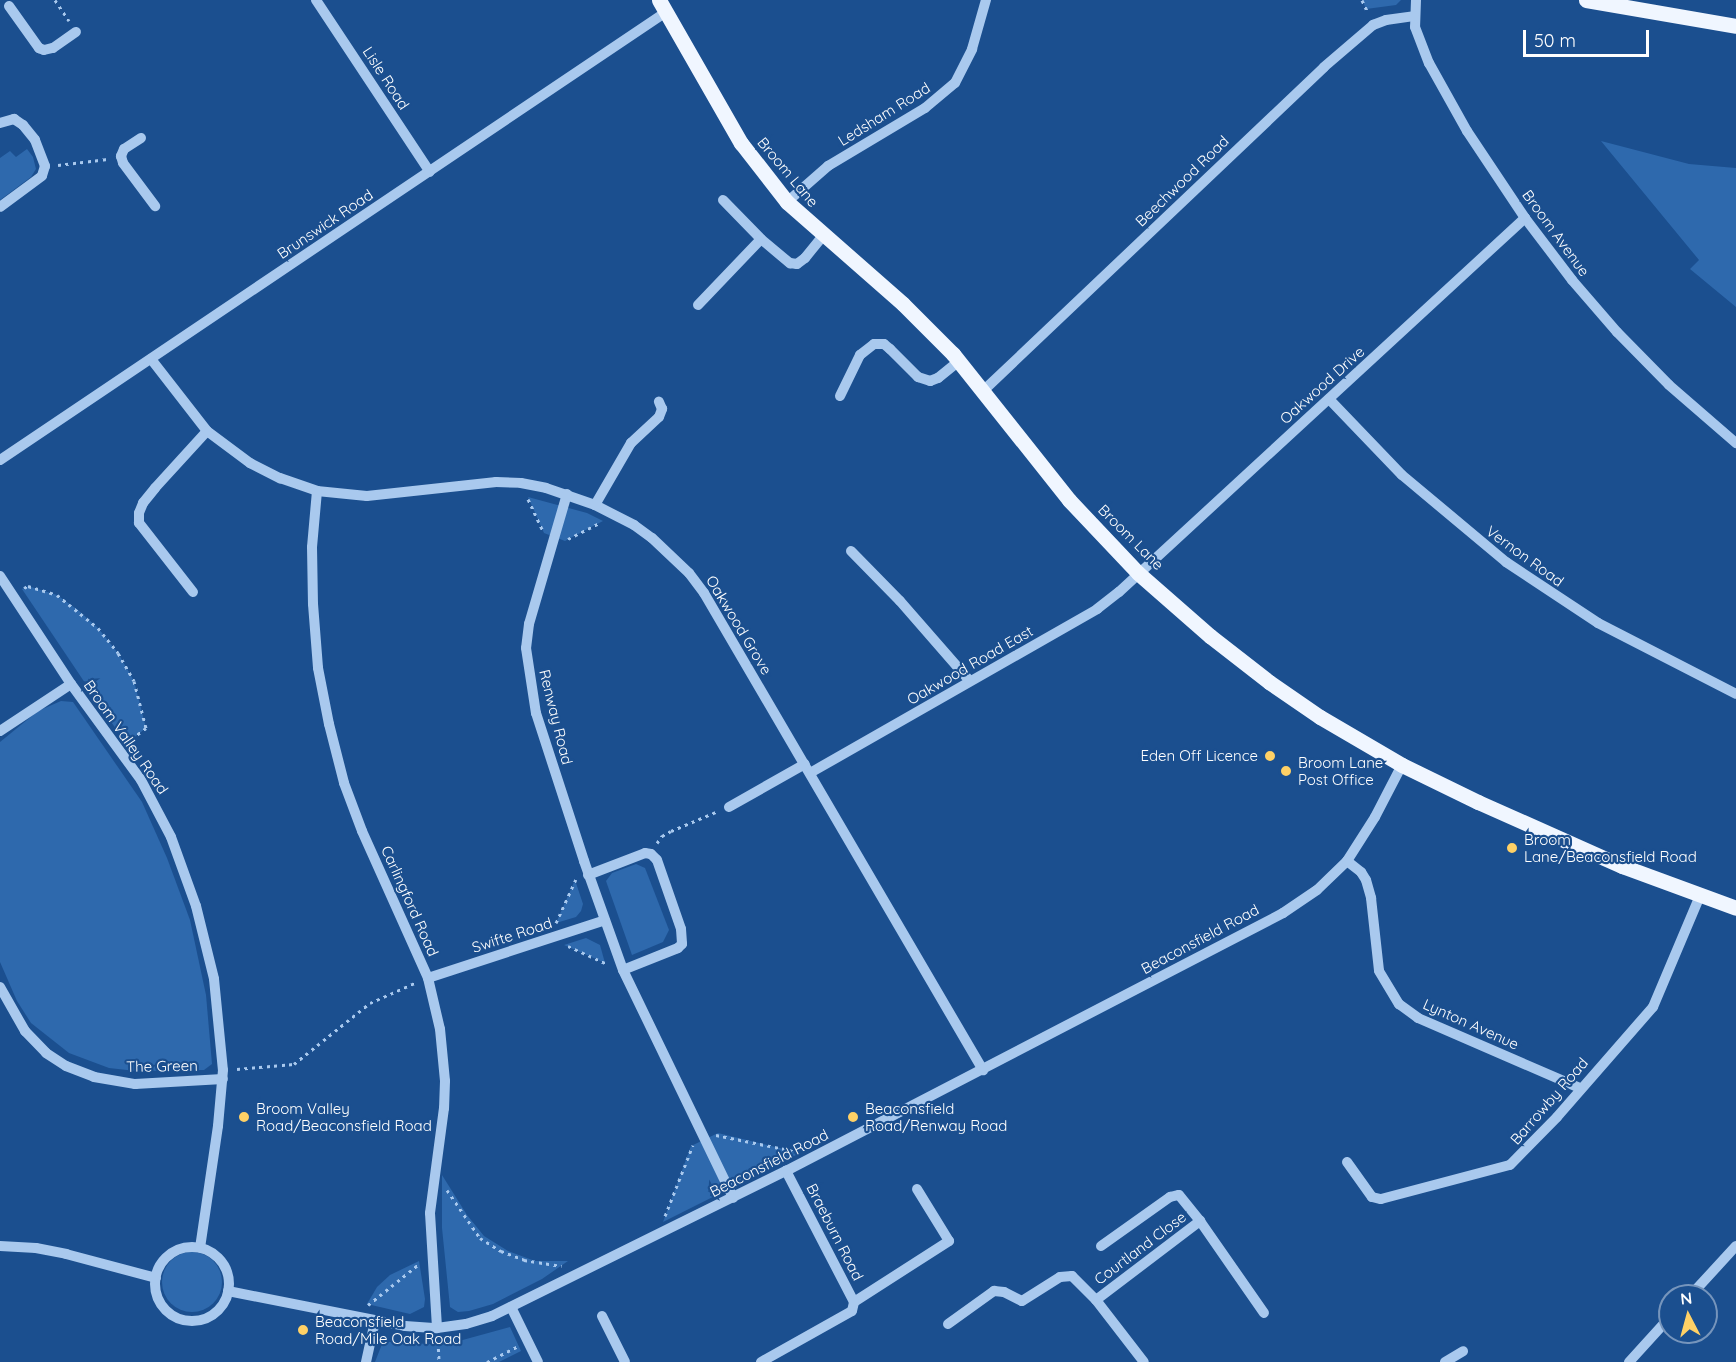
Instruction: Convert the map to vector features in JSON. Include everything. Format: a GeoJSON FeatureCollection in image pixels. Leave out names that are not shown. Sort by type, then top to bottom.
{"type":"FeatureCollection","features":[{"type":"Feature","properties":{"kind":"main road"},"geometry":{"type":"LineString","coordinates":[[1586,0],[1736,26]]}},
{"type":"Feature","properties":{"kind":"main road","name":"Broom Lane"},"geometry":{"type":"LineString","coordinates":[[663,6],[741,143],[787,202],[822,236],[903,304],[959,361],[1069,500],[1138,573],[1269,682],[1320,717],[1402,765],[1543,831],[1700,896],[1736,908]]}},
{"type":"Feature","properties":{"kind":"street","name":"Lisle Road"},"geometry":{"type":"LineString","coordinates":[[316,0],[430,172]]}},
{"type":"Feature","properties":{"kind":"street","name":"Ledsham Road"},"geometry":{"type":"LineString","coordinates":[[787,202],[828,166],[926,108],[949,89],[963,69],[972,50],[986,0]]}},
{"type":"Feature","properties":{"kind":"street","name":"Broom Avenue"},"geometry":{"type":"LineString","coordinates":[[1416,0],[1414,16],[1419,44],[1467,131],[1525,218],[1572,280],[1617,332],[1677,392],[1736,443]]}},
{"type":"Feature","properties":{"kind":"street"},"geometry":{"type":"LineString","coordinates":[[9,6],[39,48],[44,50],[53,48],[76,32]]}},
{"type":"Feature","properties":{"kind":"street","name":"Brunswick Road"},"geometry":{"type":"LineString","coordinates":[[0,460],[430,172],[663,6]]}},
{"type":"Feature","properties":{"kind":"street","name":"Beechwood Road"},"geometry":{"type":"LineString","coordinates":[[984,391],[1339,54],[1373,25],[1386,20],[1414,16]]}},
{"type":"Feature","properties":{"kind":"street"},"geometry":{"type":"LineString","coordinates":[[0,123],[14,119],[23,125],[35,140],[45,166],[42,176],[0,207]]}},
{"type":"Feature","properties":{"kind":"street"},"geometry":{"type":"LineString","coordinates":[[141,138],[123,149],[121,156],[123,163],[154,206]]}},
{"type":"Feature","properties":{"kind":"street"},"geometry":{"type":"LineString","coordinates":[[723,200],[761,239],[790,263],[797,264],[805,258],[822,236]]}},
{"type":"Feature","properties":{"kind":"street","name":"Oakwood Drive"},"geometry":{"type":"LineString","coordinates":[[1138,573],[1525,218]]}},
{"type":"Feature","properties":{"kind":"street"},"geometry":{"type":"LineString","coordinates":[[698,305],[761,239]]}},
{"type":"Feature","properties":{"kind":"street"},"geometry":{"type":"LineString","coordinates":[[840,396],[860,355],[874,344],[884,344],[918,377],[930,381],[938,378],[959,361]]}},
{"type":"Feature","properties":{"kind":"street","name":"Oakwood Grove"},"geometry":{"type":"LineString","coordinates":[[151,360],[191,414],[207,431],[250,463],[280,478],[317,492],[342,495],[389,495],[496,482],[546,488],[596,505],[634,525],[671,554],[704,593],[983,1070]]}},
{"type":"Feature","properties":{"kind":"street","name":"Vernon Road"},"geometry":{"type":"LineString","coordinates":[[1329,399],[1401,475],[1506,562],[1598,623],[1736,694]]}},
{"type":"Feature","properties":{"kind":"street"},"geometry":{"type":"LineString","coordinates":[[596,505],[631,443],[659,417],[662,409],[659,402]]}},
{"type":"Feature","properties":{"kind":"street"},"geometry":{"type":"LineString","coordinates":[[193,592],[139,523],[139,513],[143,503],[155,488],[207,431]]}},
{"type":"Feature","properties":{"kind":"street","name":"Carlingford Road"},"geometry":{"type":"LineString","coordinates":[[317,492],[312,547],[313,604],[318,668],[329,724],[344,783],[362,831],[428,978],[440,1029],[445,1081],[444,1108],[434,1167],[430,1213],[437,1328]]}},
{"type":"Feature","properties":{"kind":"street","name":"Renway Road"},"geometry":{"type":"LineString","coordinates":[[567,494],[529,624],[526,648],[536,713],[588,875],[622,970],[734,1198]]}},
{"type":"Feature","properties":{"kind":"street"},"geometry":{"type":"LineString","coordinates":[[850,551],[900,602],[969,680]]}},
{"type":"Feature","properties":{"kind":"street","name":"Oakwood Road East"},"geometry":{"type":"LineString","coordinates":[[729,807],[924,709],[969,680],[1097,609],[1138,573]]}},
{"type":"Feature","properties":{"kind":"street","name":"Broom Valley Road"},"geometry":{"type":"LineString","coordinates":[[1,578],[71,684],[120,749],[159,812],[196,906],[214,979],[223,1075],[200,1248]]}},
{"type":"Feature","properties":{"kind":"street"},"geometry":{"type":"LineString","coordinates":[[0,731],[71,684]]}},
{"type":"Feature","properties":{"kind":"street","name":"Beaconsfield Road"},"geometry":{"type":"LineString","coordinates":[[228,1291],[375,1322],[437,1328],[466,1324],[511,1307],[734,1198],[1283,913],[1317,890],[1347,861],[1402,765]]}},
{"type":"Feature","properties":{"kind":"street"},"geometry":{"type":"LineString","coordinates":[[588,875],[645,853],[651,854],[657,860],[681,929],[682,944],[678,948],[622,970]]}},
{"type":"Feature","properties":{"kind":"street","name":"Lynton Avenue"},"geometry":{"type":"LineString","coordinates":[[1347,861],[1366,880],[1371,898],[1378,971],[1399,1004],[1418,1018],[1580,1088]]}},
{"type":"Feature","properties":{"kind":"street","name":"Barrowby Road"},"geometry":{"type":"LineString","coordinates":[[1347,1162],[1372,1197],[1381,1199],[1502,1169],[1518,1158],[1658,999],[1700,896]]}},
{"type":"Feature","properties":{"kind":"street","name":"Swifte Road"},"geometry":{"type":"LineString","coordinates":[[428,978],[605,920]]}},
{"type":"Feature","properties":{"kind":"street","name":"The Green"},"geometry":{"type":"LineString","coordinates":[[0,987],[25,1032],[46,1053],[66,1066],[94,1077],[135,1084],[223,1075]]}},
{"type":"Feature","properties":{"kind":"street","name":"Braeburn Road"},"geometry":{"type":"LineString","coordinates":[[769,1360],[852,1311],[854,1302],[786,1171]]}},
{"type":"Feature","properties":{"kind":"street"},"geometry":{"type":"LineString","coordinates":[[854,1302],[949,1241],[917,1189]]}},
{"type":"Feature","properties":{"kind":"street","name":"Courtland Close"},"geometry":{"type":"LineString","coordinates":[[1101,1246],[1170,1197],[1179,1195],[1264,1312]]}},
{"type":"Feature","properties":{"kind":"street","name":"Courtland Close"},"geometry":{"type":"LineString","coordinates":[[948,1324],[994,1291],[1004,1292],[1022,1301],[1060,1277],[1072,1276],[1096,1300],[1200,1221]]}},
{"type":"Feature","properties":{"kind":"street"},"geometry":{"type":"LineString","coordinates":[[0,1246],[36,1248],[66,1254],[156,1278]]}},
{"type":"Feature","properties":{"kind":"street"},"geometry":{"type":"LineString","coordinates":[[1701,1284],[1736,1246]]}},
{"type":"Feature","properties":{"kind":"street"},"geometry":{"type":"LineString","coordinates":[[189,1247],[200,1248],[212,1252],[221,1261],[228,1276],[228,1291],[221,1307],[211,1315],[192,1321],[179,1318],[161,1304],[156,1293],[156,1278],[160,1266],[168,1256],[189,1247]]}},
{"type":"Feature","properties":{"kind":"street"},"geometry":{"type":"LineString","coordinates":[[1096,1300],[1144,1362]]}},
{"type":"Feature","properties":{"kind":"street"},"geometry":{"type":"LineString","coordinates":[[511,1307],[538,1362]]}},
{"type":"Feature","properties":{"kind":"street"},"geometry":{"type":"LineString","coordinates":[[602,1316],[625,1362]]}},
{"type":"Feature","properties":{"kind":"street"},"geometry":{"type":"LineString","coordinates":[[366,1362],[375,1322]]}},
{"type":"Feature","properties":{"kind":"street"},"geometry":{"type":"LineString","coordinates":[[1629,1362],[1658,1330]]}},
{"type":"Feature","properties":{"kind":"street"},"geometry":{"type":"LineString","coordinates":[[1445,1362],[1463,1351]]}},
{"type":"Feature","properties":{"kind":"path"},"geometry":{"type":"LineString","coordinates":[[55,0],[76,32]]}},
{"type":"Feature","properties":{"kind":"path"},"geometry":{"type":"LineString","coordinates":[[45,166],[92,163],[121,156]]}},
{"type":"Feature","properties":{"kind":"path"},"geometry":{"type":"LineString","coordinates":[[12,594],[28,586],[57,595],[98,628],[118,653],[134,681],[146,728],[120,749]]}},
{"type":"Feature","properties":{"kind":"path"},"geometry":{"type":"LineString","coordinates":[[651,854],[662,836],[729,807]]}},
{"type":"Feature","properties":{"kind":"path"},"geometry":{"type":"LineString","coordinates":[[223,1075],[294,1065],[370,1003],[428,978]]}},
{"type":"Feature","properties":{"kind":"path"},"geometry":{"type":"LineString","coordinates":[[434,1167],[466,1220],[487,1242],[524,1260],[588,1269]]}},
{"type":"Feature","properties":{"kind":"path"},"geometry":{"type":"LineString","coordinates":[[352,1317],[431,1255]]}},
{"type":"Feature","properties":{"kind":"path"},"geometry":{"type":"LineString","coordinates":[[437,1328],[439,1362]]}},
{"type":"Feature","properties":{"kind":"path"},"geometry":{"type":"LineString","coordinates":[[488,1362],[528,1341]]}},
{"type":"Feature","properties":{"kind":"shaded area"},"geometry":{"type":"Polygon","coordinates":[[[1362,0],[1401,0],[1396,5],[1366,9],[1362,0]]]}},
{"type":"Feature","properties":{"kind":"shaded area"},"geometry":{"type":"Polygon","coordinates":[[[1601,141],[1689,164],[1736,168],[1736,307],[1690,269],[1699,260],[1601,141]]]}},
{"type":"Feature","properties":{"kind":"shaded area"},"geometry":{"type":"Polygon","coordinates":[[[27,149],[33,157],[36,169],[31,177],[0,200],[0,158],[10,151],[16,157],[27,149]]]}},
{"type":"Feature","properties":{"kind":"shaded area"},"geometry":{"type":"Polygon","coordinates":[[[528,497],[587,513],[603,521],[565,541],[544,533],[528,497]]]}},
{"type":"Feature","properties":{"kind":"shaded area"},"geometry":{"type":"Polygon","coordinates":[[[28,586],[57,595],[78,610],[98,628],[118,653],[134,681],[146,728],[126,744],[22,589],[28,586]]]}},
{"type":"Feature","properties":{"kind":"shaded area"},"geometry":{"type":"Polygon","coordinates":[[[61,701],[73,702],[142,802],[167,858],[190,920],[206,995],[212,1064],[204,1070],[136,1071],[109,1068],[69,1053],[31,1023],[17,1001],[0,962],[0,742],[38,711],[61,701]]]}},
{"type":"Feature","properties":{"kind":"shaded area"},"geometry":{"type":"Polygon","coordinates":[[[636,864],[645,868],[669,930],[663,942],[632,955],[606,881],[612,873],[636,864]]]}},
{"type":"Feature","properties":{"kind":"shaded area"},"geometry":{"type":"Polygon","coordinates":[[[575,880],[583,904],[581,911],[576,917],[556,923],[575,880]]]}},
{"type":"Feature","properties":{"kind":"shaded area"},"geometry":{"type":"Polygon","coordinates":[[[586,938],[600,945],[605,963],[564,945],[586,938]]]}},
{"type":"Feature","properties":{"kind":"shaded area"},"geometry":{"type":"Polygon","coordinates":[[[718,1133],[800,1153],[663,1222],[691,1146],[718,1133]]]}},
{"type":"Feature","properties":{"kind":"shaded area"},"geometry":{"type":"Polygon","coordinates":[[[442,1175],[467,1215],[484,1236],[508,1251],[535,1261],[568,1261],[542,1279],[493,1304],[458,1312],[450,1307],[442,1228],[442,1175]]]}},
{"type":"Feature","properties":{"kind":"shaded area"},"geometry":{"type":"Polygon","coordinates":[[[192,1252],[213,1261],[222,1282],[213,1303],[192,1312],[171,1303],[162,1282],[171,1261],[192,1252]]]}},
{"type":"Feature","properties":{"kind":"shaded area"},"geometry":{"type":"Polygon","coordinates":[[[419,1261],[425,1299],[424,1307],[410,1314],[367,1304],[377,1287],[390,1275],[419,1261]]]}},
{"type":"Feature","properties":{"kind":"shaded area"},"geometry":{"type":"Polygon","coordinates":[[[510,1327],[521,1351],[499,1362],[375,1362],[382,1344],[389,1342],[429,1344],[459,1341],[510,1327]]]}},
{"type":"Feature","properties":{"kind":"place","name":"Eden Off Licence"},"geometry":{"type":"Point","coordinates":[1270,756]}},
{"type":"Feature","properties":{"kind":"place","name":"Broom Lane Post Office"},"geometry":{"type":"Point","coordinates":[1286,771]}},
{"type":"Feature","properties":{"kind":"place","name":"Broom Lane/Beaconsfield Road"},"geometry":{"type":"Point","coordinates":[1512,848]}},
{"type":"Feature","properties":{"kind":"place","name":"Broom Valley Road/Beaconsfield Road"},"geometry":{"type":"Point","coordinates":[244,1117]}},
{"type":"Feature","properties":{"kind":"place","name":"Beaconsfield Road/Renway Road"},"geometry":{"type":"Point","coordinates":[853,1117]}},
{"type":"Feature","properties":{"kind":"place","name":"Beaconsfield Road/Mile Oak Road"},"geometry":{"type":"Point","coordinates":[303,1330]}}]}
